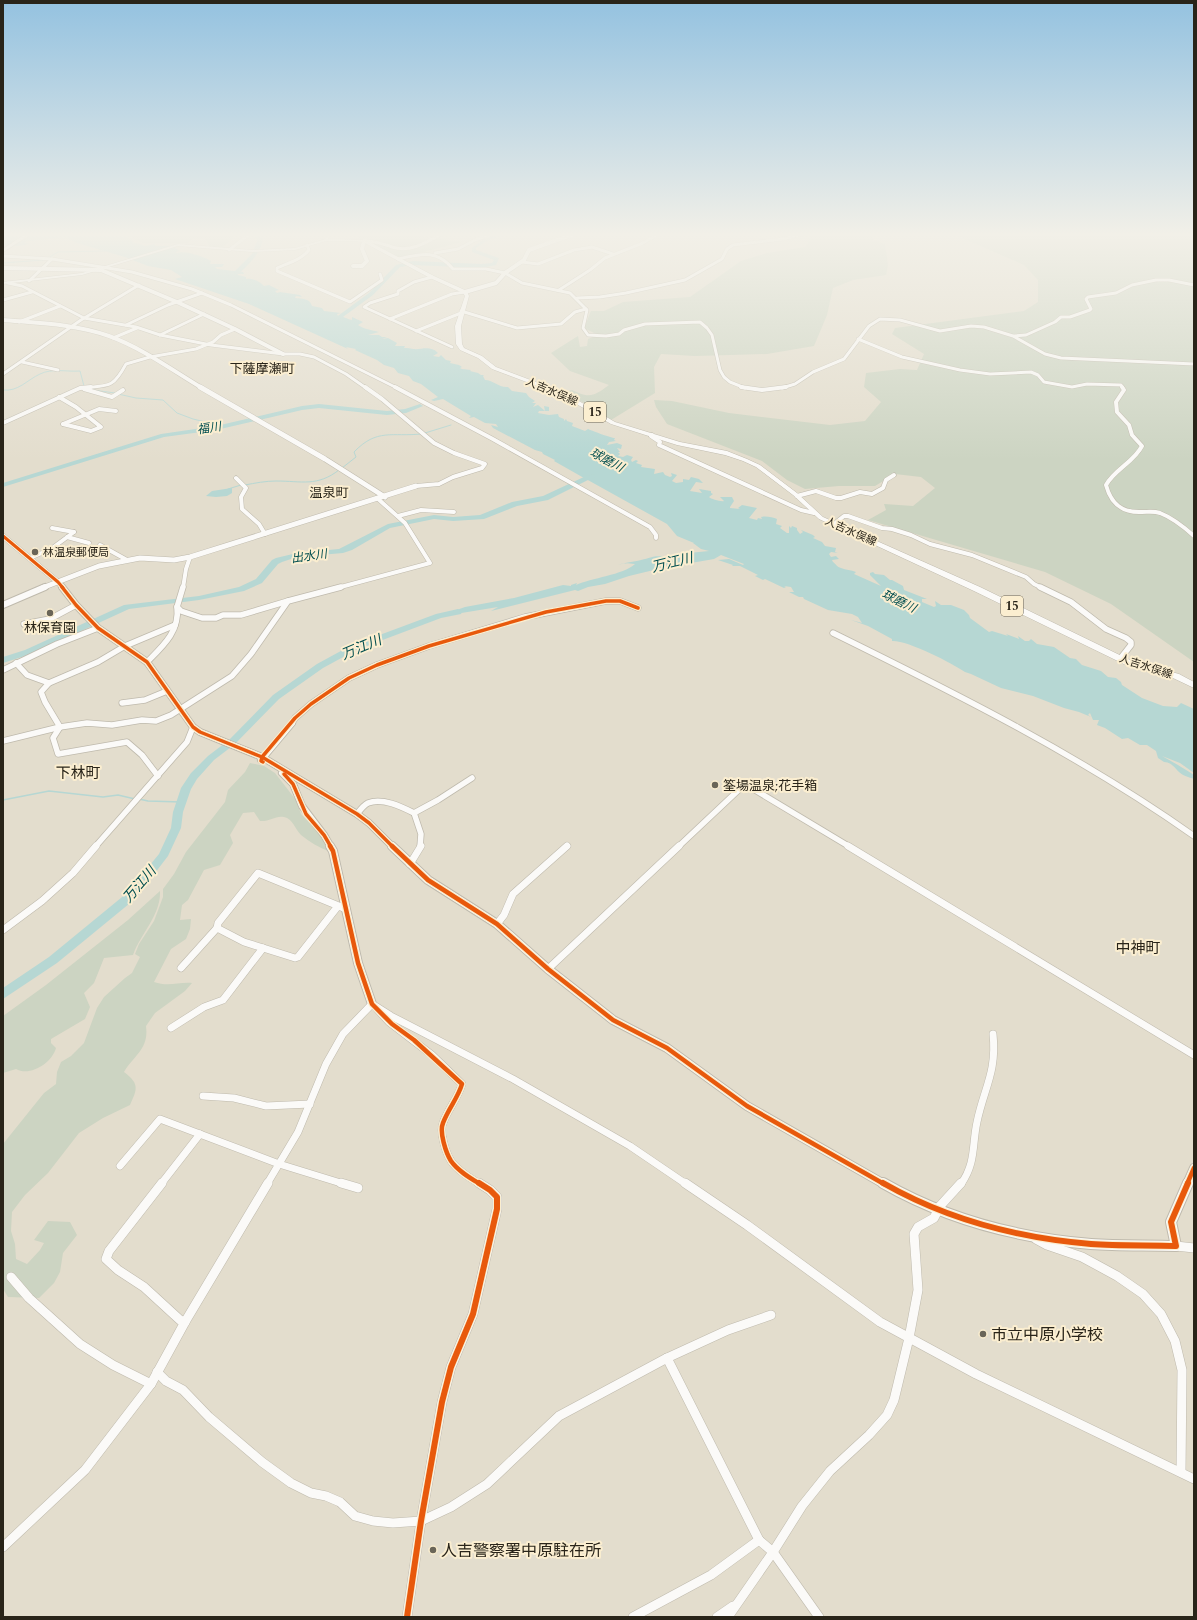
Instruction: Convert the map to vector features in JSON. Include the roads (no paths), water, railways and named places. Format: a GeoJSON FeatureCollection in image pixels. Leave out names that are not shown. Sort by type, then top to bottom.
{"type":"FeatureCollection","features":[{"type":"Feature","properties":{"kind":"main road","name":"人吉水俣線"},"geometry":{"type":"LineString","coordinates":[[462,309],[458,326],[459,344],[462,349],[480,357],[494,368],[563,394],[613,423],[679,444],[727,453],[745,460],[758,466],[797,496],[814,513],[834,524],[977,589],[1120,659],[1138,666],[1176,676],[1194,685]]}},
{"type":"Feature","properties":{"kind":"street"},"geometry":{"type":"LineString","coordinates":[[19,322],[53,309]]}},
{"type":"Feature","properties":{"kind":"street"},"geometry":{"type":"LineString","coordinates":[[3,606],[24,595],[82,572],[140,558],[174,560],[190,557],[377,498],[385,497],[416,486],[439,484],[453,477],[482,468],[485,464],[454,453],[434,443],[396,411],[346,374],[331,365],[306,355],[283,354],[207,345],[160,335],[126,325],[84,318],[65,309]]}},
{"type":"Feature","properties":{"kind":"street"},"geometry":{"type":"LineString","coordinates":[[3,374],[84,318],[101,309]]}},
{"type":"Feature","properties":{"kind":"street"},"geometry":{"type":"LineString","coordinates":[[126,325],[162,309]]}},
{"type":"Feature","properties":{"kind":"street"},"geometry":{"type":"LineString","coordinates":[[192,309],[283,354]]}},
{"type":"Feature","properties":{"kind":"street"},"geometry":{"type":"LineString","coordinates":[[238,309],[341,358],[491,438],[650,527],[656,534],[656,538]]}},
{"type":"Feature","properties":{"kind":"street"},"geometry":{"type":"LineString","coordinates":[[367,309],[452,347]]}},
{"type":"Feature","properties":{"kind":"street"},"geometry":{"type":"LineString","coordinates":[[390,319],[416,309]]}},
{"type":"Feature","properties":{"kind":"street"},"geometry":{"type":"LineString","coordinates":[[416,331],[461,312],[517,328],[562,324],[575,312],[586,309],[588,310],[583,328],[588,335],[606,336],[619,334],[624,330],[645,324],[700,322],[709,329],[714,338],[720,366],[725,379],[736,386],[751,389],[772,390],[795,384],[812,372],[843,360],[858,339],[872,324],[880,319],[900,320],[940,331],[978,326],[1001,331],[1040,352],[1061,358],[1194,364]]}},
{"type":"Feature","properties":{"kind":"street"},"geometry":{"type":"LineString","coordinates":[[1012,336],[1026,335],[1055,322],[1061,317],[1070,316],[1091,309]]}},
{"type":"Feature","properties":{"kind":"street"},"geometry":{"type":"LineString","coordinates":[[160,335],[204,314]]}},
{"type":"Feature","properties":{"kind":"street"},"geometry":{"type":"LineString","coordinates":[[3,320],[71,327],[113,338],[142,351],[385,497]]}},
{"type":"Feature","properties":{"kind":"street"},"geometry":{"type":"LineString","coordinates":[[113,338],[137,328]]}},
{"type":"Feature","properties":{"kind":"street"},"geometry":{"type":"LineString","coordinates":[[3,423],[80,388],[110,385],[119,377],[124,366],[150,357],[196,349],[214,342],[221,335],[235,329]]}},
{"type":"Feature","properties":{"kind":"street"},"geometry":{"type":"LineString","coordinates":[[858,339],[902,357],[954,369],[990,374],[1031,372],[1044,382],[1072,386],[1087,384],[1121,385],[1124,390],[1116,402],[1117,412],[1129,425],[1132,435],[1142,446],[1138,452],[1106,483],[1109,497],[1117,507],[1127,510],[1160,513],[1178,523],[1194,536]]}},
{"type":"Feature","properties":{"kind":"street"},"geometry":{"type":"LineString","coordinates":[[22,362],[58,370]]}},
{"type":"Feature","properties":{"kind":"street"},"geometry":{"type":"LineString","coordinates":[[80,388],[112,397],[123,390]]}},
{"type":"Feature","properties":{"kind":"street"},"geometry":{"type":"LineString","coordinates":[[59,397],[74,404],[85,415],[102,427],[91,431],[63,424],[85,415],[99,409],[116,411]]}},
{"type":"Feature","properties":{"kind":"street"},"geometry":{"type":"LineString","coordinates":[[652,435],[660,442],[659,445],[801,510],[814,513]]}},
{"type":"Feature","properties":{"kind":"street"},"geometry":{"type":"LineString","coordinates":[[797,496],[816,491],[836,498],[841,498],[860,492],[872,494],[883,488],[886,480],[894,475]]}},
{"type":"Feature","properties":{"kind":"street"},"geometry":{"type":"LineString","coordinates":[[236,478],[246,488],[241,497],[242,509],[259,524],[265,534]]}},
{"type":"Feature","properties":{"kind":"street"},"geometry":{"type":"LineString","coordinates":[[177,607],[181,611],[202,618],[216,618],[223,615],[241,615],[430,563],[405,523],[377,498]]}},
{"type":"Feature","properties":{"kind":"street"},"geometry":{"type":"LineString","coordinates":[[398,516],[421,510],[454,512]]}},
{"type":"Feature","properties":{"kind":"street"},"geometry":{"type":"LineString","coordinates":[[834,524],[844,516],[848,516],[882,528],[911,535],[930,544],[961,554],[972,555],[1026,578],[1034,584],[1071,602],[1106,629],[1121,635],[1131,642],[1131,645],[1120,659]]}},
{"type":"Feature","properties":{"kind":"street"},"geometry":{"type":"LineString","coordinates":[[30,558],[51,549],[74,532],[52,528]]}},
{"type":"Feature","properties":{"kind":"street"},"geometry":{"type":"LineString","coordinates":[[3,536],[58,582],[76,605],[98,628],[147,662],[193,727],[200,732],[260,756],[357,814],[428,880],[497,924],[548,969],[613,1020],[667,1048],[747,1106],[904,1195],[937,1210],[984,1226],[1030,1235],[1091,1244],[1176,1246],[1194,1248]]}},
{"type":"Feature","properties":{"kind":"street"},"geometry":{"type":"LineString","coordinates":[[67,538],[89,543]]}},
{"type":"Feature","properties":{"kind":"street"},"geometry":{"type":"LineString","coordinates":[[100,545],[127,560]]}},
{"type":"Feature","properties":{"kind":"street"},"geometry":{"type":"LineString","coordinates":[[147,662],[172,636],[179,613],[177,607],[180,602],[184,577],[190,557]]}},
{"type":"Feature","properties":{"kind":"street"},"geometry":{"type":"LineString","coordinates":[[260,756],[295,718],[311,704],[349,678],[377,665],[429,646],[525,617],[606,600],[620,601],[638,608]]}},
{"type":"Feature","properties":{"kind":"street"},"geometry":{"type":"LineString","coordinates":[[3,741],[60,727],[87,723],[112,725],[142,720],[156,721],[180,710],[236,673],[288,601]]}},
{"type":"Feature","properties":{"kind":"street"},"geometry":{"type":"LineString","coordinates":[[24,624],[50,619],[76,605]]}},
{"type":"Feature","properties":{"kind":"street"},"geometry":{"type":"LineString","coordinates":[[60,727],[45,702],[41,692],[49,683],[98,662],[149,634],[175,626]]}},
{"type":"Feature","properties":{"kind":"street"},"geometry":{"type":"LineString","coordinates":[[3,670],[57,644],[98,628]]}},
{"type":"Feature","properties":{"kind":"street"},"geometry":{"type":"LineString","coordinates":[[833,633],[959,695],[1006,720],[1119,786],[1194,836]]}},
{"type":"Feature","properties":{"kind":"street"},"geometry":{"type":"LineString","coordinates":[[16,663],[22,672],[29,677],[49,683]]}},
{"type":"Feature","properties":{"kind":"street"},"geometry":{"type":"LineString","coordinates":[[122,703],[143,702],[167,691]]}},
{"type":"Feature","properties":{"kind":"street"},"geometry":{"type":"LineString","coordinates":[[60,727],[53,738],[58,754],[127,742],[142,755],[158,776]]}},
{"type":"Feature","properties":{"kind":"street"},"geometry":{"type":"LineString","coordinates":[[3,930],[42,901],[73,873],[187,742],[193,727]]}},
{"type":"Feature","properties":{"kind":"street"},"geometry":{"type":"LineString","coordinates":[[260,756],[261,761],[283,773],[289,779],[306,814],[324,835],[333,851],[358,963],[372,1004],[392,1024],[414,1040],[462,1084],[459,1094],[442,1124],[442,1138],[451,1161],[497,1197],[496,1215],[473,1314],[451,1367],[442,1402],[421,1521],[407,1617]]}},
{"type":"Feature","properties":{"kind":"street"},"geometry":{"type":"LineString","coordinates":[[414,813],[438,800],[472,778]]}},
{"type":"Feature","properties":{"kind":"street"},"geometry":{"type":"LineString","coordinates":[[548,969],[745,784],[1194,1055]]}},
{"type":"Feature","properties":{"kind":"street"},"geometry":{"type":"LineString","coordinates":[[357,814],[369,802],[377,801],[404,807],[414,813],[423,839],[422,846],[410,864]]}},
{"type":"Feature","properties":{"kind":"street"},"geometry":{"type":"LineString","coordinates":[[497,924],[504,916],[516,891],[567,846]]}},
{"type":"Feature","properties":{"kind":"street"},"geometry":{"type":"LineString","coordinates":[[181,968],[217,928],[218,923],[258,872],[346,909]]}},
{"type":"Feature","properties":{"kind":"street"},"geometry":{"type":"LineString","coordinates":[[217,928],[244,942],[298,957],[338,906]]}},
{"type":"Feature","properties":{"kind":"street"},"geometry":{"type":"LineString","coordinates":[[171,1028],[204,1007],[223,1000],[263,948]]}},
{"type":"Feature","properties":{"kind":"street"},"geometry":{"type":"LineString","coordinates":[[3,1547],[85,1470],[151,1384],[185,1322],[298,1132],[326,1064],[343,1034],[372,1004]]}},
{"type":"Feature","properties":{"kind":"street"},"geometry":{"type":"LineString","coordinates":[[372,1004],[391,1016],[513,1079],[630,1146],[747,1225],[880,1322],[1026,1399],[1194,1479]]}},
{"type":"Feature","properties":{"kind":"street"},"geometry":{"type":"LineString","coordinates":[[728,1617],[773,1552],[802,1506],[830,1471],[869,1435],[887,1415],[894,1400],[909,1338],[918,1290],[914,1234],[918,1227],[934,1218],[943,1200],[965,1179],[973,1163],[977,1124],[994,1063],[995,1052],[993,1034]]}},
{"type":"Feature","properties":{"kind":"street"},"geometry":{"type":"LineString","coordinates":[[203,1096],[234,1098],[266,1106],[310,1104]]}},
{"type":"Feature","properties":{"kind":"street"},"geometry":{"type":"LineString","coordinates":[[120,1166],[160,1118],[279,1164],[358,1188]]}},
{"type":"Feature","properties":{"kind":"street"},"geometry":{"type":"LineString","coordinates":[[185,1322],[180,1320],[144,1287],[118,1270],[106,1259],[109,1251],[200,1134]]}},
{"type":"Feature","properties":{"kind":"street"},"geometry":{"type":"LineString","coordinates":[[1176,1246],[1171,1222],[1194,1168]]}},
{"type":"Feature","properties":{"kind":"street"},"geometry":{"type":"LineString","coordinates":[[1030,1235],[1042,1243],[1080,1256],[1100,1266],[1149,1298],[1160,1312],[1180,1355],[1182,1370],[1181,1472]]}},
{"type":"Feature","properties":{"kind":"street"},"geometry":{"type":"LineString","coordinates":[[11,1277],[29,1298],[80,1344],[113,1365],[151,1384]]}},
{"type":"Feature","properties":{"kind":"street"},"geometry":{"type":"LineString","coordinates":[[157,1372],[166,1381],[183,1390],[209,1418],[262,1462],[291,1483],[340,1502],[355,1516],[373,1521],[393,1523],[421,1521],[451,1507],[487,1484],[559,1416],[667,1358],[728,1330],[770,1315]]}},
{"type":"Feature","properties":{"kind":"street"},"geometry":{"type":"LineString","coordinates":[[667,1358],[759,1540],[773,1552],[819,1617]]}},
{"type":"Feature","properties":{"kind":"street"},"geometry":{"type":"LineString","coordinates":[[633,1617],[711,1575],[759,1540]]}},
{"type":"Feature","properties":{"kind":"street"},"geometry":{"type":"LineString","coordinates":[[718,1617],[735,1605]]}},
{"type":"Feature","properties":{"kind":"water","name":"球磨川"},"geometry":{"type":"Polygon","coordinates":[[[259,309],[322,309],[324,311],[341,313],[337,314],[338,316],[352,320],[352,317],[363,322],[358,325],[379,332],[368,335],[387,337],[382,339],[388,338],[397,343],[395,346],[405,346],[404,348],[413,349],[432,349],[438,353],[433,356],[439,357],[441,355],[446,360],[451,361],[450,363],[462,367],[460,368],[462,369],[471,370],[470,371],[484,375],[485,380],[508,387],[512,391],[526,393],[535,401],[532,403],[536,403],[533,407],[538,405],[545,411],[539,411],[538,413],[549,415],[558,414],[559,417],[564,419],[564,421],[566,419],[567,421],[573,423],[572,426],[585,431],[588,429],[615,438],[614,440],[616,441],[609,442],[607,445],[617,443],[622,445],[621,449],[617,448],[620,452],[618,452],[620,454],[618,456],[623,457],[627,455],[633,457],[631,460],[632,462],[636,460],[638,461],[636,463],[642,465],[641,467],[655,469],[654,474],[663,472],[665,475],[670,477],[672,476],[671,473],[677,475],[672,481],[676,483],[683,482],[683,479],[689,480],[691,477],[699,479],[703,483],[696,482],[690,491],[702,493],[699,489],[711,491],[713,494],[709,497],[721,501],[724,501],[720,497],[732,497],[734,501],[730,508],[740,509],[738,508],[742,505],[757,508],[749,518],[757,520],[758,518],[762,519],[761,517],[777,519],[776,524],[782,526],[780,528],[787,533],[789,533],[789,526],[791,528],[792,526],[797,528],[800,534],[803,532],[801,530],[813,535],[815,537],[813,538],[822,542],[825,546],[836,548],[835,552],[838,553],[831,552],[829,554],[831,557],[836,556],[839,559],[832,560],[840,568],[856,572],[854,574],[881,586],[870,575],[870,573],[873,572],[875,574],[884,575],[890,580],[903,586],[904,590],[927,599],[922,599],[922,602],[934,607],[936,606],[935,601],[941,605],[951,605],[964,610],[970,618],[989,632],[992,631],[1008,636],[1006,634],[1019,639],[1018,636],[1025,641],[1029,641],[1031,639],[1037,644],[1054,647],[1070,658],[1076,659],[1082,665],[1101,671],[1108,677],[1116,678],[1122,685],[1142,698],[1163,706],[1177,707],[1181,703],[1194,709],[1194,773],[1180,763],[1162,756],[1194,775],[1194,779],[1182,774],[1171,764],[1158,758],[1156,751],[1147,745],[1140,745],[1128,738],[1122,739],[1105,728],[1097,725],[1099,720],[1093,720],[1090,713],[1088,715],[1091,717],[1033,696],[1001,688],[965,672],[918,648],[908,644],[892,641],[892,639],[868,626],[851,620],[862,623],[858,617],[852,614],[828,610],[804,599],[803,597],[799,597],[789,592],[794,592],[791,587],[784,586],[786,587],[784,588],[755,576],[758,575],[740,566],[732,566],[733,565],[718,560],[729,559],[743,565],[744,564],[721,555],[714,559],[662,568],[629,576],[605,584],[588,587],[578,591],[575,590],[491,611],[498,607],[437,617],[465,607],[514,598],[563,585],[571,586],[577,583],[576,585],[615,574],[630,568],[635,564],[625,563],[655,557],[666,557],[669,555],[709,551],[701,549],[694,543],[677,536],[667,524],[586,479],[582,480],[584,478],[554,461],[555,460],[542,452],[535,450],[493,428],[491,425],[498,427],[496,424],[485,423],[474,417],[469,418],[471,416],[443,399],[434,401],[431,400],[438,397],[421,384],[413,381],[409,376],[398,373],[394,368],[384,365],[377,360],[355,350],[356,349],[346,347],[348,349],[259,309]]]}},
{"type":"Feature","properties":{"kind":"water"},"geometry":{"type":"Polygon","coordinates":[[[544,406],[549,407],[549,411],[545,411],[544,406]]]}},
{"type":"Feature","properties":{"kind":"water"},"geometry":{"type":"Polygon","coordinates":[[[232,488],[232,493],[227,496],[206,496],[212,491],[232,488]]]}},
{"type":"Feature","properties":{"kind":"waterway"},"geometry":{"type":"LineString","coordinates":[[334,321],[351,309]]}},
{"type":"Feature","properties":{"kind":"waterway"},"geometry":{"type":"LineString","coordinates":[[3,390],[18,387],[35,376],[49,371],[80,371],[84,386]]}},
{"type":"Feature","properties":{"kind":"waterway"},"geometry":{"type":"LineString","coordinates":[[93,390],[115,393]]}},
{"type":"Feature","properties":{"kind":"waterway"},"geometry":{"type":"LineString","coordinates":[[118,394],[136,398],[163,400],[177,413],[193,419],[222,426]]}},
{"type":"Feature","properties":{"kind":"waterway","name":"福川"},"geometry":{"type":"LineString","coordinates":[[3,485],[163,435],[216,428],[302,408],[319,406],[387,413],[406,411],[420,406]]}},
{"type":"Feature","properties":{"kind":"waterway"},"geometry":{"type":"LineString","coordinates":[[425,433],[451,425]]}},
{"type":"Feature","properties":{"kind":"waterway"},"geometry":{"type":"LineString","coordinates":[[342,468],[356,457],[354,452],[370,439],[385,435],[421,434]]}},
{"type":"Feature","properties":{"kind":"waterway"},"geometry":{"type":"LineString","coordinates":[[245,485],[272,481],[316,481],[324,479],[339,470]]}},
{"type":"Feature","properties":{"kind":"waterway","name":"出水川"},"geometry":{"type":"LineString","coordinates":[[3,660],[28,652],[127,607],[199,598],[241,589],[259,581],[275,562],[279,560],[297,555],[340,551],[349,548],[388,526],[434,517],[453,519],[481,517],[515,504],[545,498],[588,477],[595,476]]}},
{"type":"Feature","properties":{"kind":"waterway"},"geometry":{"type":"LineString","coordinates":[[228,489],[241,485]]}},
{"type":"Feature","properties":{"kind":"waterway","name":"万江川"},"geometry":{"type":"LineString","coordinates":[[3,994],[53,960],[131,896],[163,856],[176,828],[178,812],[186,788],[194,776],[211,758],[232,742],[276,697],[320,666],[353,648],[439,616],[458,612]]}},
{"type":"Feature","properties":{"kind":"waterway"},"geometry":{"type":"LineString","coordinates":[[3,800],[49,791],[103,797],[118,795],[135,799]]}},
{"type":"Feature","properties":{"kind":"waterway"},"geometry":{"type":"LineString","coordinates":[[139,799],[148,801],[181,802]]}},
{"type":"Feature","properties":{"kind":"place","name":"林温泉郵便局"},"geometry":{"type":"Point","coordinates":[35,552]}},
{"type":"Feature","properties":{"kind":"place","name":"林保育園"},"geometry":{"type":"Point","coordinates":[50,613]}},
{"type":"Feature","properties":{"kind":"place","name":"筌場温泉;花手箱"},"geometry":{"type":"Point","coordinates":[715,785]}},
{"type":"Feature","properties":{"kind":"place","name":"市立中原小学校"},"geometry":{"type":"Point","coordinates":[983,1334]}},
{"type":"Feature","properties":{"kind":"place","name":"人吉警察署中原駐在所"},"geometry":{"type":"Point","coordinates":[433,1550]}},
{"type":"Feature","properties":{"kind":"district","name":"下薩摩瀬町"},"geometry":{"type":"Point","coordinates":[262,368]}},
{"type":"Feature","properties":{"kind":"district","name":"温泉町"},"geometry":{"type":"Point","coordinates":[329,492]}},
{"type":"Feature","properties":{"kind":"district","name":"下林町"},"geometry":{"type":"Point","coordinates":[78,773]}},
{"type":"Feature","properties":{"kind":"district","name":"中神町"},"geometry":{"type":"Point","coordinates":[1138,948]}}]}
